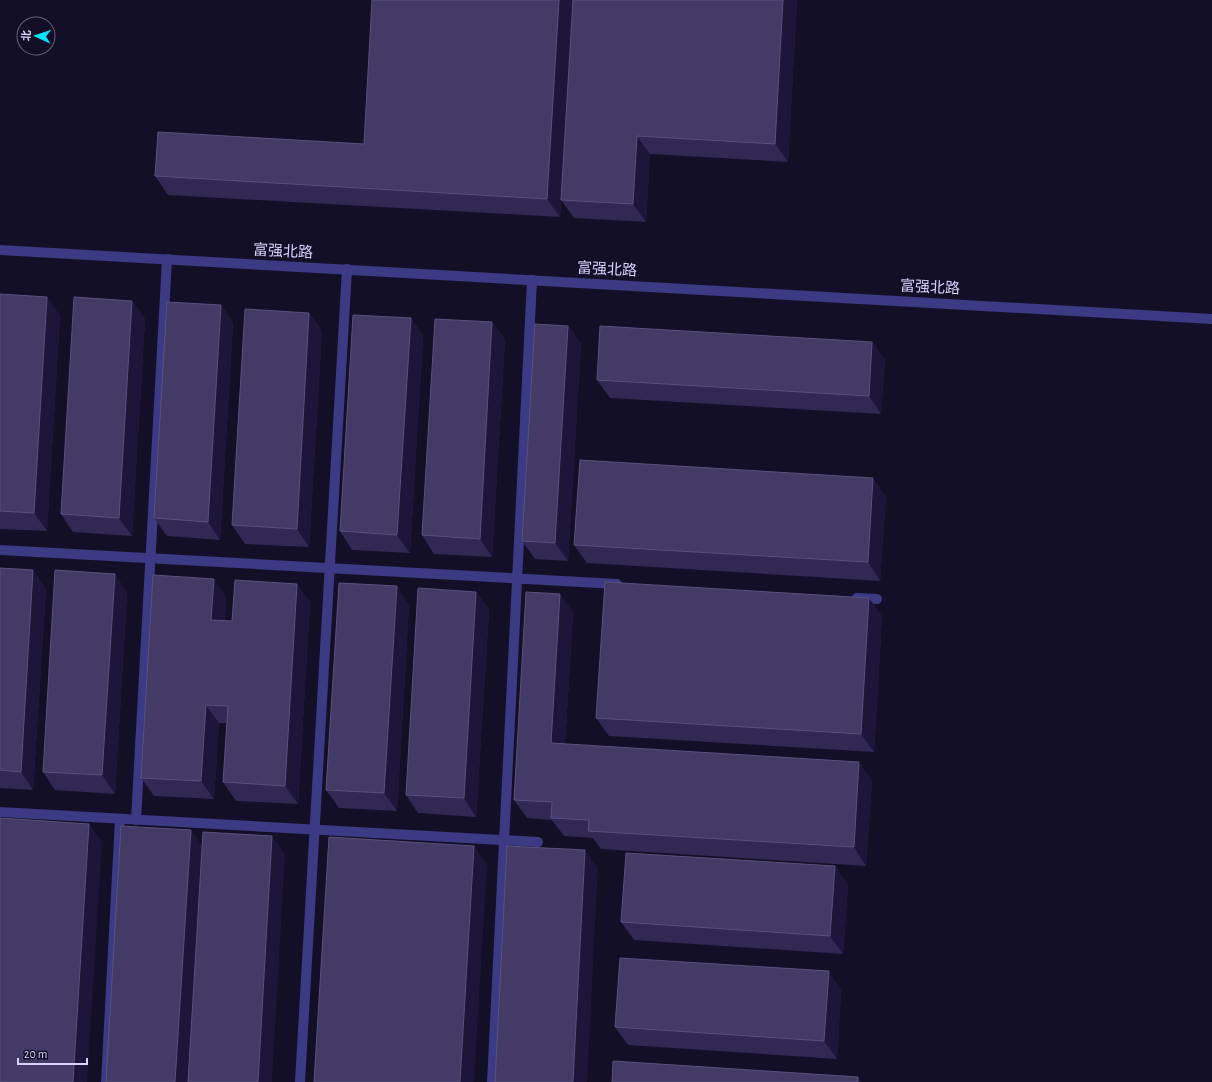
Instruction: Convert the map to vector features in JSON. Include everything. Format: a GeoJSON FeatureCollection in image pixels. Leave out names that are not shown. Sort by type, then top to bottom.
{"type":"FeatureCollection","features":[{"type":"Feature","properties":{"kind":"street","name":"富强北路"},"geometry":{"type":"LineString","coordinates":[[0,250],[1212,319]]}},
{"type":"Feature","properties":{"kind":"street"},"geometry":{"type":"LineString","coordinates":[[136,820],[167,259]]}},
{"type":"Feature","properties":{"kind":"street"},"geometry":{"type":"LineString","coordinates":[[300,1082],[347,269]]}},
{"type":"Feature","properties":{"kind":"street"},"geometry":{"type":"LineString","coordinates":[[492,1082],[532,280]]}},
{"type":"Feature","properties":{"kind":"street"},"geometry":{"type":"LineString","coordinates":[[0,550],[627,585]]}},
{"type":"Feature","properties":{"kind":"street"},"geometry":{"type":"LineString","coordinates":[[846,597],[877,599]]}},
{"type":"Feature","properties":{"kind":"street"},"geometry":{"type":"LineString","coordinates":[[0,812],[538,842]]}},
{"type":"Feature","properties":{"kind":"street"},"geometry":{"type":"LineString","coordinates":[[106,1082],[120,819]]}},
{"type":"Feature","properties":{"kind":"building"},"geometry":{"type":"Polygon","coordinates":[[[372,0],[559,0],[547,199],[155,176],[158,132],[364,144],[372,0]]]}},
{"type":"Feature","properties":{"kind":"building"},"geometry":{"type":"Polygon","coordinates":[[[573,0],[783,0],[775,144],[637,136],[633,204],[561,200],[573,0]]]}},
{"type":"Feature","properties":{"kind":"building"},"geometry":{"type":"Polygon","coordinates":[[[0,294],[47,297],[34,513],[0,511],[0,294]]]}},
{"type":"Feature","properties":{"kind":"building"},"geometry":{"type":"Polygon","coordinates":[[[74,297],[132,301],[119,518],[61,514],[74,297]]]}},
{"type":"Feature","properties":{"kind":"building"},"geometry":{"type":"Polygon","coordinates":[[[167,302],[221,305],[208,522],[154,518],[167,302]]]}},
{"type":"Feature","properties":{"kind":"building"},"geometry":{"type":"Polygon","coordinates":[[[245,309],[309,313],[297,529],[232,525],[245,309]]]}},
{"type":"Feature","properties":{"kind":"building"},"geometry":{"type":"Polygon","coordinates":[[[353,315],[411,318],[397,535],[340,531],[353,315]]]}},
{"type":"Feature","properties":{"kind":"building"},"geometry":{"type":"Polygon","coordinates":[[[435,319],[492,322],[480,539],[422,535],[435,319]]]}},
{"type":"Feature","properties":{"kind":"building"},"geometry":{"type":"Polygon","coordinates":[[[535,324],[568,326],[555,543],[522,541],[535,324]]]}},
{"type":"Feature","properties":{"kind":"building"},"geometry":{"type":"Polygon","coordinates":[[[600,326],[872,342],[869,396],[597,380],[600,326]]]}},
{"type":"Feature","properties":{"kind":"building"},"geometry":{"type":"Polygon","coordinates":[[[580,460],[873,478],[868,562],[574,545],[580,460]]]}},
{"type":"Feature","properties":{"kind":"building"},"geometry":{"type":"Polygon","coordinates":[[[0,568],[33,570],[21,772],[0,770],[0,568]]]}},
{"type":"Feature","properties":{"kind":"building"},"geometry":{"type":"Polygon","coordinates":[[[55,570],[115,574],[102,775],[43,772],[55,570]]]}},
{"type":"Feature","properties":{"kind":"building"},"geometry":{"type":"Polygon","coordinates":[[[153,575],[214,579],[211,620],[232,621],[235,580],[297,584],[285,786],[223,782],[228,706],[206,705],[201,781],[141,778],[153,575]]]}},
{"type":"Feature","properties":{"kind":"building"},"geometry":{"type":"Polygon","coordinates":[[[605,582],[869,598],[861,734],[596,718],[605,582]]]}},
{"type":"Feature","properties":{"kind":"building"},"geometry":{"type":"Polygon","coordinates":[[[339,583],[397,586],[384,793],[326,790],[339,583]]]}},
{"type":"Feature","properties":{"kind":"building"},"geometry":{"type":"Polygon","coordinates":[[[418,588],[476,592],[464,798],[406,795],[418,588]]]}},
{"type":"Feature","properties":{"kind":"building"},"geometry":{"type":"Polygon","coordinates":[[[526,592],[560,594],[551,743],[859,762],[854,847],[588,831],[589,820],[551,818],[552,802],[514,800],[526,592]]]}},
{"type":"Feature","properties":{"kind":"building"},"geometry":{"type":"Polygon","coordinates":[[[0,818],[89,824],[73,1082],[0,1082],[0,818]]]}},
{"type":"Feature","properties":{"kind":"building"},"geometry":{"type":"Polygon","coordinates":[[[121,826],[191,830],[175,1082],[106,1082],[121,826]]]}},
{"type":"Feature","properties":{"kind":"building"},"geometry":{"type":"Polygon","coordinates":[[[203,832],[272,836],[258,1082],[188,1082],[203,832]]]}},
{"type":"Feature","properties":{"kind":"building"},"geometry":{"type":"Polygon","coordinates":[[[329,837],[474,846],[460,1082],[314,1082],[329,837]]]}},
{"type":"Feature","properties":{"kind":"building"},"geometry":{"type":"Polygon","coordinates":[[[507,846],[585,850],[573,1082],[495,1082],[507,846]]]}},
{"type":"Feature","properties":{"kind":"building"},"geometry":{"type":"Polygon","coordinates":[[[626,853],[835,866],[830,936],[621,922],[626,853]]]}},
{"type":"Feature","properties":{"kind":"building"},"geometry":{"type":"Polygon","coordinates":[[[620,958],[829,971],[824,1041],[615,1027],[620,958]]]}},
{"type":"Feature","properties":{"kind":"building"},"geometry":{"type":"Polygon","coordinates":[[[613,1061],[858,1077],[858,1082],[612,1082],[613,1061]]]}}]}
